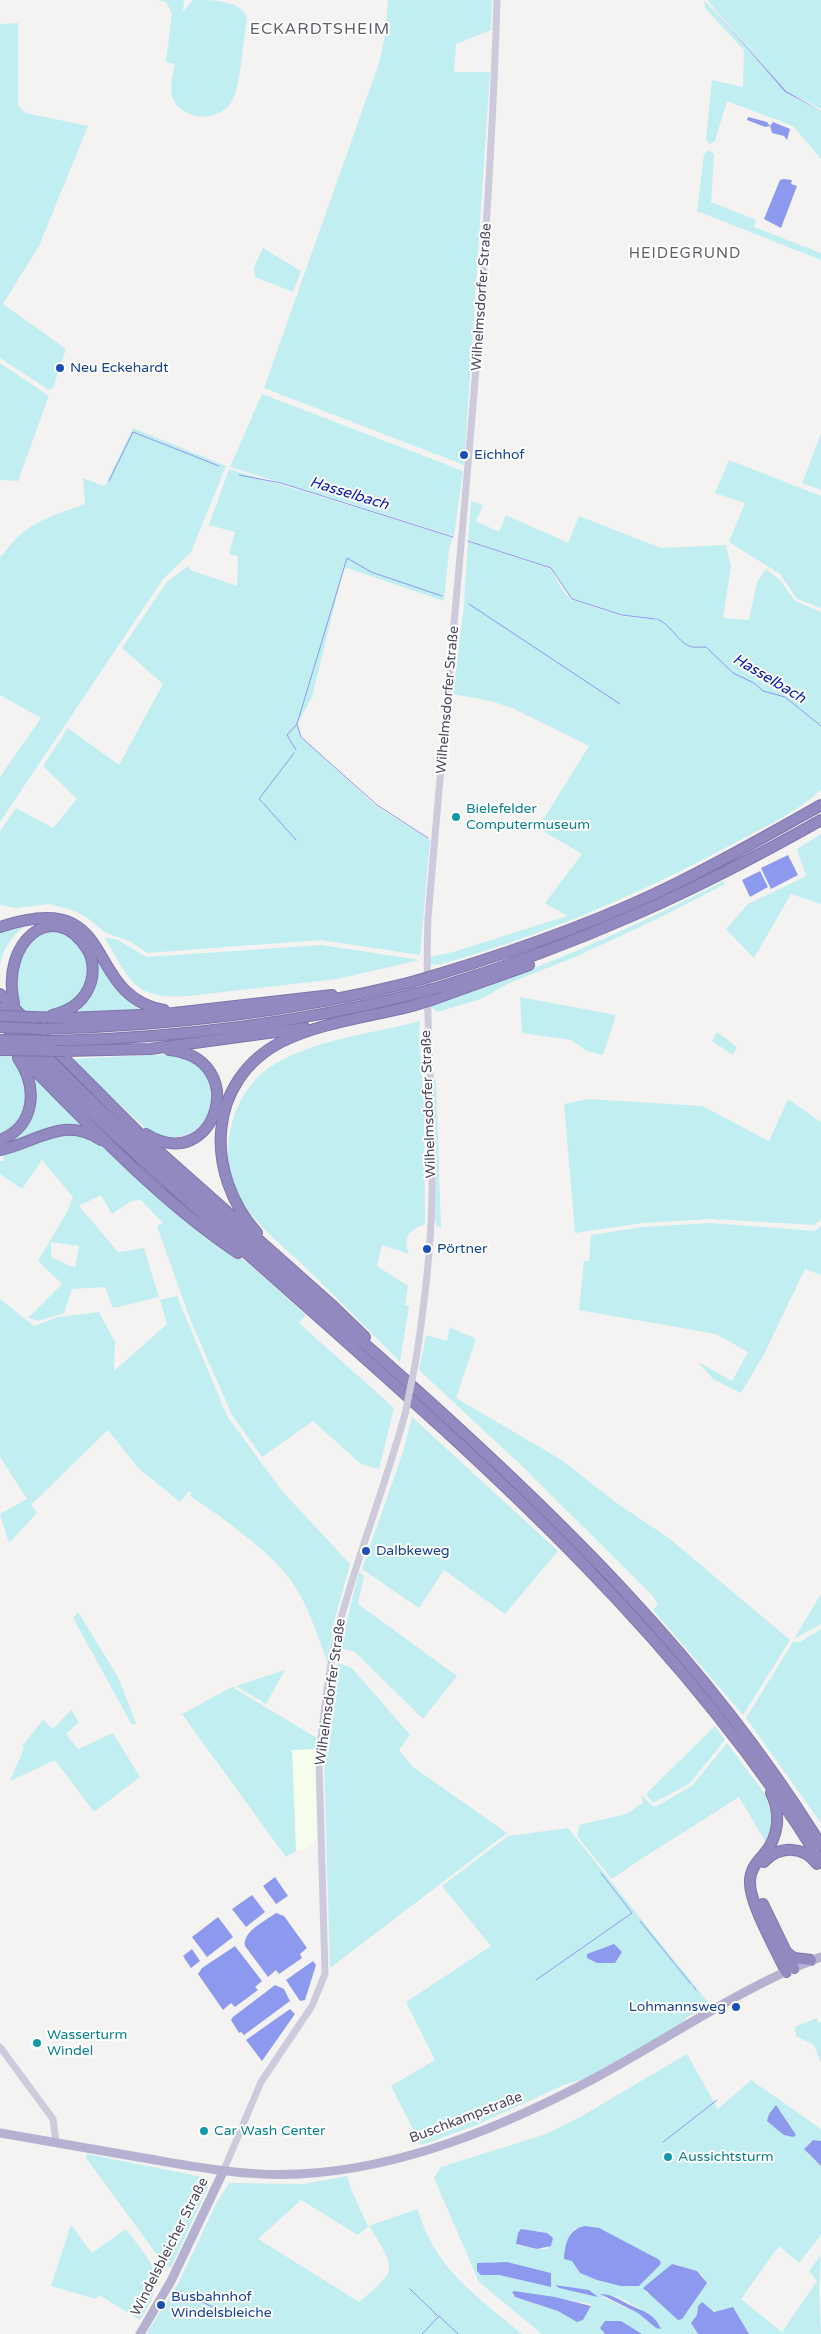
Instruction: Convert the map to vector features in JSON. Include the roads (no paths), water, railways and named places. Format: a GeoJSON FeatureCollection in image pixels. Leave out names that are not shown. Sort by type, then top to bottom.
{"type":"FeatureCollection","features":[{"type":"Feature","properties":{"kind":"highway"},"geometry":{"type":"LineString","coordinates":[[0,1016],[38,1024],[122,1026],[195,1021],[262,1013],[408,983],[526,947],[630,905],[722,860],[821,805]]}},
{"type":"Feature","properties":{"kind":"highway"},"geometry":{"type":"LineString","coordinates":[[288,1267],[250,1224],[232,1197],[221,1164],[222,1122],[235,1086],[259,1057],[284,1041],[440,992],[569,944],[679,896],[821,820]]}},
{"type":"Feature","properties":{"kind":"highway"},"geometry":{"type":"LineString","coordinates":[[0,927],[44,916],[75,925],[89,936],[116,981],[130,996],[153,1008],[180,1011]]}},
{"type":"Feature","properties":{"kind":"highway"},"geometry":{"type":"LineString","coordinates":[[38,1024],[74,1007],[86,994],[92,979],[91,961],[85,946],[70,932],[50,926],[34,928],[20,936],[10,947],[4,962],[3,978],[9,996],[38,1024],[131,1124],[350,1322],[390,1366]]}},
{"type":"Feature","properties":{"kind":"highway"},"geometry":{"type":"LineString","coordinates":[[0,994],[38,1024]]}},
{"type":"Feature","properties":{"kind":"highway"},"geometry":{"type":"LineString","coordinates":[[0,1028],[180,1011],[279,999],[361,994]]}},
{"type":"Feature","properties":{"kind":"highway"},"geometry":{"type":"LineString","coordinates":[[0,1037],[54,1040],[123,1039],[240,1028],[411,1000]]}},
{"type":"Feature","properties":{"kind":"highway"},"geometry":{"type":"LineString","coordinates":[[0,1008],[46,1057],[153,1159],[390,1366],[515,1481],[637,1604],[734,1720],[796,1806],[821,1845]]}},
{"type":"Feature","properties":{"kind":"highway"},"geometry":{"type":"LineString","coordinates":[[0,1021],[41,1064],[147,1165],[443,1428],[558,1538],[669,1656],[764,1774],[821,1862]]}},
{"type":"Feature","properties":{"kind":"highway"},"geometry":{"type":"LineString","coordinates":[[0,1050],[150,1049],[278,1033],[342,1022]]}},
{"type":"Feature","properties":{"kind":"highway"},"geometry":{"type":"LineString","coordinates":[[0,1037],[22,1063],[32,1092],[30,1110],[23,1124],[16,1132],[0,1140]]}},
{"type":"Feature","properties":{"kind":"highway"},"geometry":{"type":"LineString","coordinates":[[0,1037],[115,1150],[206,1230],[276,1279]]}},
{"type":"Feature","properties":{"kind":"highway"},"geometry":{"type":"LineString","coordinates":[[131,1124],[152,1138],[161,1141],[179,1142],[201,1133],[217,1111],[216,1083],[201,1062],[184,1053],[150,1049]]}},
{"type":"Feature","properties":{"kind":"highway"},"geometry":{"type":"LineString","coordinates":[[0,1150],[44,1133],[71,1129],[97,1137],[115,1150]]}},
{"type":"Feature","properties":{"kind":"highway"},"geometry":{"type":"LineString","coordinates":[[764,1774],[774,1800],[778,1822],[771,1844],[752,1870],[750,1888],[790,1970]]}},
{"type":"Feature","properties":{"kind":"highway"},"geometry":{"type":"LineString","coordinates":[[796,1806],[821,1828]]}},
{"type":"Feature","properties":{"kind":"highway"},"geometry":{"type":"LineString","coordinates":[[790,1970],[785,1951],[757,1890],[760,1868],[774,1853],[792,1849],[812,1857],[821,1869]]}},
{"type":"Feature","properties":{"kind":"highway"},"geometry":{"type":"LineString","coordinates":[[785,1951],[794,1958],[816,1959]]}},
{"type":"Feature","properties":{"kind":"main road","name":"Buschkampstraße"},"geometry":{"type":"LineString","coordinates":[[0,2133],[224,2172],[280,2175],[313,2173],[359,2166],[408,2155],[449,2142],[530,2109],[594,2078],[790,1970],[816,1959]]}},
{"type":"Feature","properties":{"kind":"main road","name":"Windelsbleicher Straße"},"geometry":{"type":"LineString","coordinates":[[140,2334],[171,2281],[224,2172]]}},
{"type":"Feature","properties":{"kind":"street","name":"Wilhelmsdorfer Straße"},"geometry":{"type":"LineString","coordinates":[[224,2172],[261,2082],[312,2006],[325,1974],[319,1761],[321,1739],[343,1610],[381,1498],[405,1414],[415,1365],[426,1292],[432,1212],[432,1140],[426,984],[428,918],[478,349],[493,134],[497,0]]}},
{"type":"Feature","properties":{"kind":"street"},"geometry":{"type":"LineString","coordinates":[[0,2047],[52,2119],[56,2142]]}},
{"type":"Feature","properties":{"kind":"water"},"geometry":{"type":"Polygon","coordinates":[[[705,0],[786,91],[821,111],[785,92],[705,0]]]}},
{"type":"Feature","properties":{"kind":"water"},"geometry":{"type":"Polygon","coordinates":[[[748,117],[767,122],[770,126],[765,127],[747,120],[748,117]]]}},
{"type":"Feature","properties":{"kind":"water"},"geometry":{"type":"Polygon","coordinates":[[[773,122],[790,129],[787,140],[784,136],[772,133],[770,126],[773,122]]]}},
{"type":"Feature","properties":{"kind":"water"},"geometry":{"type":"Polygon","coordinates":[[[780,180],[792,180],[791,184],[797,186],[781,228],[764,219],[780,180]]]}},
{"type":"Feature","properties":{"kind":"water"},"geometry":{"type":"Polygon","coordinates":[[[788,855],[798,875],[771,889],[761,868],[788,855]]]}},
{"type":"Feature","properties":{"kind":"water"},"geometry":{"type":"Polygon","coordinates":[[[760,871],[768,887],[750,897],[742,880],[760,871]]]}},
{"type":"Feature","properties":{"kind":"water"},"geometry":{"type":"Polygon","coordinates":[[[275,1877],[288,1896],[276,1904],[263,1886],[275,1877]]]}},
{"type":"Feature","properties":{"kind":"water"},"geometry":{"type":"Polygon","coordinates":[[[252,1895],[265,1912],[246,1927],[232,1909],[252,1895]]]}},
{"type":"Feature","properties":{"kind":"water"},"geometry":{"type":"Polygon","coordinates":[[[276,1913],[284,1916],[307,1948],[300,1954],[302,1958],[279,1974],[276,1970],[268,1977],[245,1946],[245,1941],[255,1927],[276,1913]]]}},
{"type":"Feature","properties":{"kind":"water"},"geometry":{"type":"Polygon","coordinates":[[[218,1917],[233,1937],[207,1957],[192,1937],[218,1917]]]}},
{"type":"Feature","properties":{"kind":"water"},"geometry":{"type":"Polygon","coordinates":[[[614,1944],[622,1952],[615,1963],[597,1963],[587,1958],[587,1954],[614,1944]]]}},
{"type":"Feature","properties":{"kind":"water"},"geometry":{"type":"Polygon","coordinates":[[[235,1946],[262,1981],[255,1987],[258,1990],[235,2007],[231,2003],[223,2010],[198,1974],[202,1968],[235,1946]]]}},
{"type":"Feature","properties":{"kind":"water"},"geometry":{"type":"Polygon","coordinates":[[[192,1949],[200,1961],[191,1968],[183,1956],[192,1949]]]}},
{"type":"Feature","properties":{"kind":"water"},"geometry":{"type":"Polygon","coordinates":[[[313,1961],[316,1965],[305,2000],[300,2001],[286,1980],[313,1961]]]}},
{"type":"Feature","properties":{"kind":"water"},"geometry":{"type":"Polygon","coordinates":[[[275,1985],[284,1989],[290,2001],[244,2035],[241,2032],[239,2033],[231,2020],[233,2017],[275,1985]]]}},
{"type":"Feature","properties":{"kind":"water"},"geometry":{"type":"Polygon","coordinates":[[[290,2009],[295,2014],[262,2061],[246,2040],[290,2009]]]}},
{"type":"Feature","properties":{"kind":"water"},"geometry":{"type":"Polygon","coordinates":[[[776,2105],[796,2135],[793,2137],[784,2135],[767,2121],[769,2114],[776,2105]]]}},
{"type":"Feature","properties":{"kind":"water"},"geometry":{"type":"Polygon","coordinates":[[[813,2140],[821,2141],[821,2166],[804,2149],[813,2140]]]}},
{"type":"Feature","properties":{"kind":"water"},"geometry":{"type":"Polygon","coordinates":[[[585,2226],[599,2228],[658,2259],[661,2262],[660,2265],[639,2286],[621,2286],[597,2280],[580,2273],[572,2261],[564,2259],[569,2237],[575,2230],[585,2226]]]}},
{"type":"Feature","properties":{"kind":"water"},"geometry":{"type":"Polygon","coordinates":[[[521,2229],[547,2233],[553,2238],[551,2246],[537,2249],[516,2244],[518,2233],[521,2229]]]}},
{"type":"Feature","properties":{"kind":"water"},"geometry":{"type":"Polygon","coordinates":[[[507,2262],[551,2273],[551,2287],[499,2275],[481,2275],[477,2271],[477,2263],[507,2262]]]}},
{"type":"Feature","properties":{"kind":"water"},"geometry":{"type":"Polygon","coordinates":[[[672,2264],[697,2271],[707,2283],[682,2319],[678,2320],[643,2288],[672,2264]]]}},
{"type":"Feature","properties":{"kind":"water"},"geometry":{"type":"Polygon","coordinates":[[[555,2285],[589,2290],[598,2297],[559,2288],[555,2285]]]}},
{"type":"Feature","properties":{"kind":"water"},"geometry":{"type":"Polygon","coordinates":[[[512,2292],[555,2297],[591,2306],[583,2320],[577,2322],[558,2311],[515,2297],[512,2292]]]}},
{"type":"Feature","properties":{"kind":"water"},"geometry":{"type":"Polygon","coordinates":[[[600,2294],[613,2297],[651,2315],[661,2329],[656,2328],[638,2313],[600,2294]]]}},
{"type":"Feature","properties":{"kind":"water"},"geometry":{"type":"Polygon","coordinates":[[[702,2302],[714,2312],[733,2307],[749,2334],[698,2334],[691,2323],[697,2315],[698,2306],[702,2302]]]}},
{"type":"Feature","properties":{"kind":"water"},"geometry":{"type":"Polygon","coordinates":[[[605,2321],[621,2321],[642,2334],[605,2334],[600,2328],[605,2321]]]}},
{"type":"Feature","properties":{"kind":"waterway","name":"Hasselbach"},"geometry":{"type":"LineString","coordinates":[[109,481],[133,432],[219,466]]}},
{"type":"Feature","properties":{"kind":"waterway","name":"Hasselbach"},"geometry":{"type":"LineString","coordinates":[[239,475],[281,483],[453,537]]}},
{"type":"Feature","properties":{"kind":"waterway","name":"Hasselbach"},"geometry":{"type":"LineString","coordinates":[[468,541],[551,568],[572,599],[622,615],[655,619]]}},
{"type":"Feature","properties":{"kind":"waterway"},"geometry":{"type":"LineString","coordinates":[[428,838],[377,805],[301,737],[297,724],[347,558],[371,572],[442,596]]}},
{"type":"Feature","properties":{"kind":"waterway"},"geometry":{"type":"LineString","coordinates":[[469,604],[620,704]]}},
{"type":"Feature","properties":{"kind":"waterway","name":"Hasselbach"},"geometry":{"type":"LineString","coordinates":[[657,619],[666,624],[684,643],[693,647],[706,647],[733,673],[754,683],[763,691],[785,697],[821,726]]}},
{"type":"Feature","properties":{"kind":"waterway"},"geometry":{"type":"LineString","coordinates":[[296,750],[287,735],[297,724]]}},
{"type":"Feature","properties":{"kind":"waterway"},"geometry":{"type":"LineString","coordinates":[[263,803],[259,799],[294,753]]}},
{"type":"Feature","properties":{"kind":"waterway"},"geometry":{"type":"LineString","coordinates":[[264,804],[296,840]]}},
{"type":"Feature","properties":{"kind":"waterway"},"geometry":{"type":"LineString","coordinates":[[536,1980],[632,1913],[601,1873]]}},
{"type":"Feature","properties":{"kind":"waterway"},"geometry":{"type":"LineString","coordinates":[[640,1921],[691,1984]]}},
{"type":"Feature","properties":{"kind":"waterway"},"geometry":{"type":"LineString","coordinates":[[693,1986],[696,1990]]}},
{"type":"Feature","properties":{"kind":"waterway"},"geometry":{"type":"LineString","coordinates":[[663,2142],[717,2100]]}},
{"type":"Feature","properties":{"kind":"waterway"},"geometry":{"type":"LineString","coordinates":[[410,2289],[438,2316]]}},
{"type":"Feature","properties":{"kind":"waterway"},"geometry":{"type":"LineString","coordinates":[[177,2290],[219,2310],[228,2319]]}},
{"type":"Feature","properties":{"kind":"waterway"},"geometry":{"type":"LineString","coordinates":[[422,2334],[439,2316],[458,2334]]}},
{"type":"Feature","properties":{"kind":"place","name":"Neu Eckehardt"},"geometry":{"type":"Point","coordinates":[60,368]}},
{"type":"Feature","properties":{"kind":"place","name":"Eichhof"},"geometry":{"type":"Point","coordinates":[464,455]}},
{"type":"Feature","properties":{"kind":"place","name":"Bielefelder Computermuseum"},"geometry":{"type":"Point","coordinates":[456,817]}},
{"type":"Feature","properties":{"kind":"place","name":"Pörtner"},"geometry":{"type":"Point","coordinates":[427,1249]}},
{"type":"Feature","properties":{"kind":"place","name":"Dalbkeweg"},"geometry":{"type":"Point","coordinates":[366,1551]}},
{"type":"Feature","properties":{"kind":"place","name":"Lohmannsweg"},"geometry":{"type":"Point","coordinates":[736,2007]}},
{"type":"Feature","properties":{"kind":"place","name":"Wasserturm Windel"},"geometry":{"type":"Point","coordinates":[37,2043]}},
{"type":"Feature","properties":{"kind":"place","name":"Car Wash Center"},"geometry":{"type":"Point","coordinates":[204,2131]}},
{"type":"Feature","properties":{"kind":"place","name":"Aussichtsturm"},"geometry":{"type":"Point","coordinates":[668,2157]}},
{"type":"Feature","properties":{"kind":"place","name":"Busbahnhof Windelsbleiche"},"geometry":{"type":"Point","coordinates":[161,2305]}},
{"type":"Feature","properties":{"kind":"district","name":"ECKARDTSHEIM"},"geometry":{"type":"Point","coordinates":[320,30]}},
{"type":"Feature","properties":{"kind":"district","name":"HEIDEGRUND"},"geometry":{"type":"Point","coordinates":[685,254]}}]}
